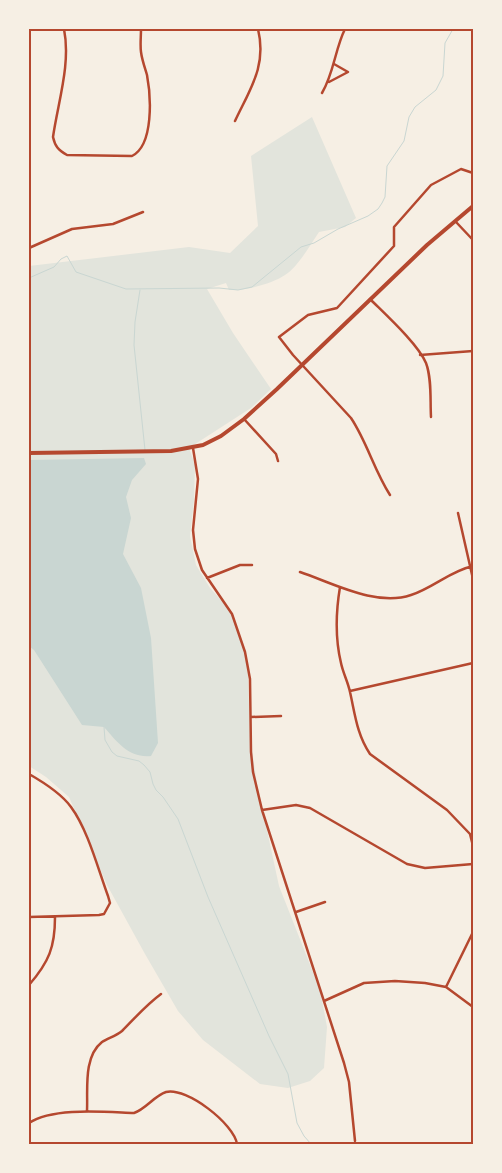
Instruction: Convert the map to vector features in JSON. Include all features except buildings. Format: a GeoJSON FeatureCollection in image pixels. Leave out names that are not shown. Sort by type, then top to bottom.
{"type":"FeatureCollection","features":[{"type":"Feature","properties":{"kind":"street"},"geometry":{"type":"LineString","coordinates":[[64,29],[64,73],[53,137],[55,144],[59,151],[67,155],[132,156],[138,153],[146,138],[149,115],[149,89],[141,55],[141,29]]}},
{"type":"Feature","properties":{"kind":"street"},"geometry":{"type":"LineString","coordinates":[[235,121],[255,79],[261,57],[258,29]]}},
{"type":"Feature","properties":{"kind":"street"},"geometry":{"type":"LineString","coordinates":[[322,93],[329,82],[341,37],[345,29]]}},
{"type":"Feature","properties":{"kind":"street"},"geometry":{"type":"LineString","coordinates":[[329,82],[348,72],[334,64]]}},
{"type":"Feature","properties":{"kind":"street"},"geometry":{"type":"LineString","coordinates":[[390,495],[376,472],[357,428],[344,409],[302,365],[279,337],[308,315],[337,308],[394,246],[394,227],[431,185],[461,169],[473,173]]}},
{"type":"Feature","properties":{"kind":"street"},"geometry":{"type":"LineString","coordinates":[[29,453],[171,451],[194,448],[221,436],[244,418],[427,245],[473,206]]}},
{"type":"Feature","properties":{"kind":"street"},"geometry":{"type":"LineString","coordinates":[[29,248],[72,230],[113,224],[143,212]]}},
{"type":"Feature","properties":{"kind":"street"},"geometry":{"type":"LineString","coordinates":[[456,222],[473,240]]}},
{"type":"Feature","properties":{"kind":"street"},"geometry":{"type":"LineString","coordinates":[[370,299],[411,342],[426,362],[431,417]]}},
{"type":"Feature","properties":{"kind":"street"},"geometry":{"type":"LineString","coordinates":[[420,355],[473,351]]}},
{"type":"Feature","properties":{"kind":"street"},"geometry":{"type":"LineString","coordinates":[[244,418],[276,454],[278,461]]}},
{"type":"Feature","properties":{"kind":"street"},"geometry":{"type":"LineString","coordinates":[[194,448],[198,479],[193,530],[194,542],[199,563],[232,614],[241,636],[248,668],[253,772],[262,810],[349,1082],[355,1141]]}},
{"type":"Feature","properties":{"kind":"street"},"geometry":{"type":"LineString","coordinates":[[458,513],[472,566],[473,579]]}},
{"type":"Feature","properties":{"kind":"street"},"geometry":{"type":"LineString","coordinates":[[208,578],[240,565],[252,565]]}},
{"type":"Feature","properties":{"kind":"street"},"geometry":{"type":"LineString","coordinates":[[300,572],[381,599],[396,599],[418,592],[445,576],[472,566]]}},
{"type":"Feature","properties":{"kind":"street"},"geometry":{"type":"LineString","coordinates":[[340,586],[337,605],[338,645],[341,664],[350,691],[359,731],[370,754],[447,810],[470,834],[473,846]]}},
{"type":"Feature","properties":{"kind":"street"},"geometry":{"type":"LineString","coordinates":[[350,691],[473,663]]}},
{"type":"Feature","properties":{"kind":"street"},"geometry":{"type":"LineString","coordinates":[[251,717],[281,716]]}},
{"type":"Feature","properties":{"kind":"street"},"geometry":{"type":"LineString","coordinates":[[29,774],[57,793],[71,806],[90,846],[110,903],[104,914],[99,915],[29,917]]}},
{"type":"Feature","properties":{"kind":"street"},"geometry":{"type":"LineString","coordinates":[[262,810],[296,805],[310,808],[406,864],[417,868],[473,864]]}},
{"type":"Feature","properties":{"kind":"street"},"geometry":{"type":"LineString","coordinates":[[296,912],[325,902]]}},
{"type":"Feature","properties":{"kind":"street"},"geometry":{"type":"LineString","coordinates":[[29,985],[42,969],[52,948],[55,917]]}},
{"type":"Feature","properties":{"kind":"street"},"geometry":{"type":"LineString","coordinates":[[446,988],[473,932]]}},
{"type":"Feature","properties":{"kind":"street"},"geometry":{"type":"LineString","coordinates":[[324,1001],[364,983],[396,981],[425,983],[446,988],[473,1007]]}},
{"type":"Feature","properties":{"kind":"street"},"geometry":{"type":"LineString","coordinates":[[87,1112],[88,1072],[93,1052],[102,1042],[120,1032],[139,1011],[161,994]]}},
{"type":"Feature","properties":{"kind":"street"},"geometry":{"type":"LineString","coordinates":[[29,1123],[44,1115],[87,1112],[134,1113],[167,1092],[177,1092],[186,1094],[221,1118],[234,1134],[237,1144]]}},
{"type":"Feature","properties":{"kind":"shaded area"},"geometry":{"type":"Polygon","coordinates":[[[312,117],[356,218],[345,227],[319,232],[295,267],[279,278],[266,284],[242,289],[229,290],[226,283],[207,289],[233,333],[271,389],[251,408],[189,448],[195,465],[190,536],[196,565],[210,588],[230,610],[244,649],[248,674],[250,737],[257,784],[279,886],[320,990],[327,1027],[324,1068],[310,1081],[288,1088],[260,1084],[203,1040],[178,1011],[107,885],[69,797],[46,777],[29,766],[29,266],[189,247],[230,253],[258,226],[251,156],[312,117]]]}},
{"type":"Feature","properties":{"kind":"shaded area"},"geometry":{"type":"Polygon","coordinates":[[[144,458],[146,464],[132,480],[126,497],[131,518],[123,554],[141,588],[151,638],[158,743],[151,756],[136,755],[130,752],[119,744],[104,727],[82,725],[34,650],[29,646],[29,460],[144,458]]]}},
{"type":"Feature","properties":{"kind":"waterway"},"geometry":{"type":"LineString","coordinates":[[29,278],[54,267],[61,259],[67,256],[76,272],[126,289],[219,288],[238,290],[252,287],[301,247],[314,243],[378,209],[385,197],[387,166],[404,141],[409,117],[415,107],[436,90],[443,76],[445,43],[453,29]]}},
{"type":"Feature","properties":{"kind":"waterway"},"geometry":{"type":"LineString","coordinates":[[140,290],[135,322],[134,345],[145,450]]}},
{"type":"Feature","properties":{"kind":"waterway"},"geometry":{"type":"LineString","coordinates":[[104,727],[105,740],[112,752],[117,756],[139,761],[144,765],[150,772],[156,790],[178,819],[208,897],[269,1036],[288,1074],[297,1123],[311,1144]]}}]}
